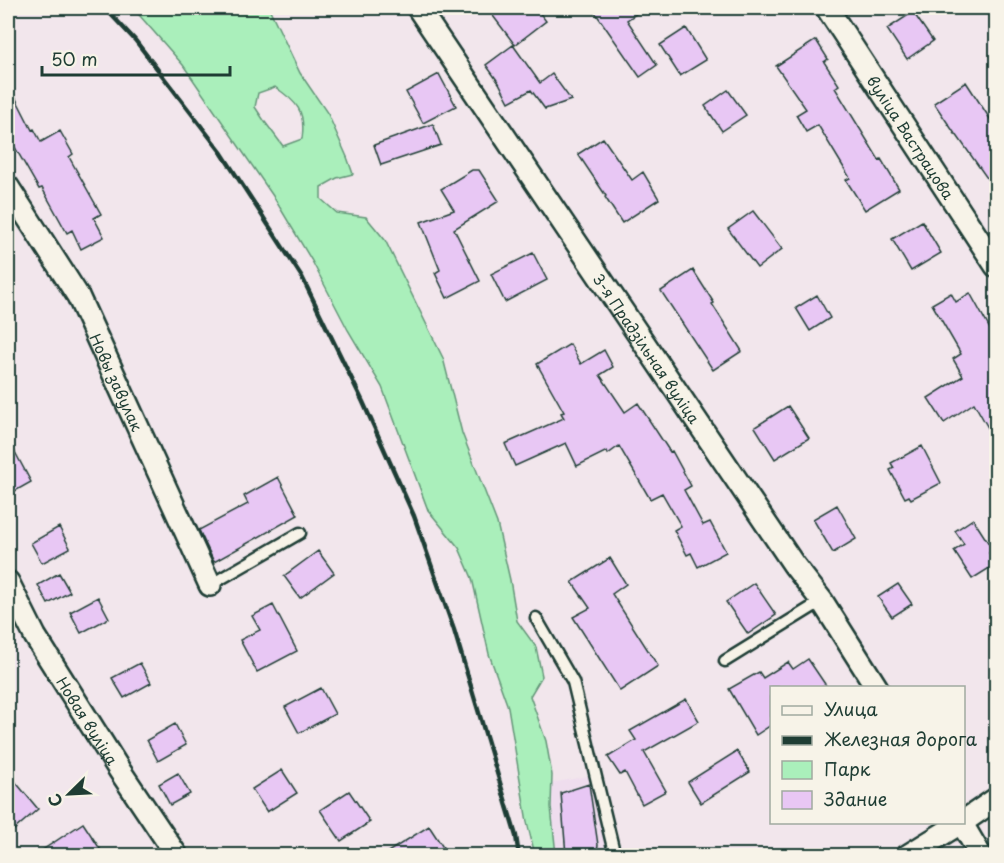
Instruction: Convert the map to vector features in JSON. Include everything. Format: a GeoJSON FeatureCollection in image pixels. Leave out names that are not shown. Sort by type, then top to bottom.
{"type":"FeatureCollection","features":[{"type":"Feature","properties":{"kind":"street","name":"3-я Прадзільная вуліца"},"geometry":{"type":"LineString","coordinates":[[418,8],[788,555],[822,601],[876,686]]}},
{"type":"Feature","properties":{"kind":"street","name":"вуліца Вастрацова"},"geometry":{"type":"LineString","coordinates":[[827,8],[996,266]]}},
{"type":"Feature","properties":{"kind":"street","name":"Новы завулак"},"geometry":{"type":"LineString","coordinates":[[8,187],[78,296],[210,585]]}},
{"type":"Feature","properties":{"kind":"street","name":"Новая вуліца"},"geometry":{"type":"LineString","coordinates":[[8,582],[41,645],[120,771],[177,855]]}},
{"type":"Feature","properties":{"kind":"street"},"geometry":{"type":"LineString","coordinates":[[965,820],[996,799]]}},
{"type":"Feature","properties":{"kind":"street"},"geometry":{"type":"LineString","coordinates":[[908,855],[959,824]]}},
{"type":"Feature","properties":{"kind":"street"},"geometry":{"type":"LineString","coordinates":[[963,824],[981,855]]}},
{"type":"Feature","properties":{"kind":"lane"},"geometry":{"type":"LineString","coordinates":[[210,585],[300,533]]}},
{"type":"Feature","properties":{"kind":"lane"},"geometry":{"type":"LineString","coordinates":[[725,661],[822,601]]}},
{"type":"Feature","properties":{"kind":"lane"},"geometry":{"type":"LineString","coordinates":[[536,618],[573,682],[615,855]]}},
{"type":"Feature","properties":{"kind":"shaded area"},"geometry":{"type":"Polygon","coordinates":[[[593,775],[606,855],[550,855],[542,785],[593,775]]]}},
{"type":"Feature","properties":{"kind":"green space"},"geometry":{"type":"Polygon","coordinates":[[[133,8],[269,8],[300,73],[328,114],[353,174],[337,178],[321,187],[321,199],[337,213],[366,217],[385,240],[443,358],[462,433],[497,523],[517,621],[536,647],[542,676],[530,696],[546,741],[552,775],[551,807],[556,855],[535,855],[527,822],[508,707],[489,654],[472,578],[459,548],[428,510],[382,387],[348,330],[312,261],[273,196],[183,65],[133,8]],[[275,87],[258,93],[255,107],[283,146],[302,139],[303,121],[298,108],[275,87]]]}},
{"type":"Feature","properties":{"kind":"building"},"geometry":{"type":"Polygon","coordinates":[[[487,8],[536,8],[546,21],[515,45],[487,8]]]}},
{"type":"Feature","properties":{"kind":"building"},"geometry":{"type":"Polygon","coordinates":[[[592,8],[645,8],[627,20],[657,65],[640,77],[592,8]]]}},
{"type":"Feature","properties":{"kind":"building"},"geometry":{"type":"Polygon","coordinates":[[[913,12],[933,41],[907,59],[887,29],[913,12]]]}},
{"type":"Feature","properties":{"kind":"building"},"geometry":{"type":"Polygon","coordinates":[[[686,28],[706,60],[680,76],[660,45],[686,28]]]}},
{"type":"Feature","properties":{"kind":"building"},"geometry":{"type":"Polygon","coordinates":[[[816,40],[828,59],[824,62],[839,85],[835,88],[899,189],[865,210],[846,180],[850,178],[818,125],[806,132],[796,115],[806,109],[776,66],[816,40]]]}},
{"type":"Feature","properties":{"kind":"building"},"geometry":{"type":"Polygon","coordinates":[[[513,45],[540,83],[552,74],[571,100],[545,109],[531,90],[509,102],[486,65],[513,45]]]}},
{"type":"Feature","properties":{"kind":"building"},"geometry":{"type":"Polygon","coordinates":[[[439,74],[456,106],[423,123],[406,92],[439,74]]]}},
{"type":"Feature","properties":{"kind":"building"},"geometry":{"type":"Polygon","coordinates":[[[966,82],[996,128],[996,191],[934,103],[966,82]]]}},
{"type":"Feature","properties":{"kind":"building"},"geometry":{"type":"Polygon","coordinates":[[[8,83],[32,130],[34,129],[41,142],[60,131],[73,154],[69,157],[101,214],[94,218],[104,237],[81,249],[72,230],[67,233],[42,188],[39,189],[8,135],[8,83]]]}},
{"type":"Feature","properties":{"kind":"building"},"geometry":{"type":"Polygon","coordinates":[[[728,90],[746,115],[722,131],[705,106],[728,90]]]}},
{"type":"Feature","properties":{"kind":"building"},"geometry":{"type":"Polygon","coordinates":[[[433,124],[441,145],[381,165],[374,145],[433,124]]]}},
{"type":"Feature","properties":{"kind":"building"},"geometry":{"type":"Polygon","coordinates":[[[603,138],[632,180],[643,172],[659,199],[622,223],[578,154],[603,138]]]}},
{"type":"Feature","properties":{"kind":"building"},"geometry":{"type":"Polygon","coordinates":[[[472,170],[479,170],[499,201],[454,229],[480,281],[447,298],[435,273],[440,270],[421,222],[454,210],[441,189],[472,170]]]}},
{"type":"Feature","properties":{"kind":"building"},"geometry":{"type":"Polygon","coordinates":[[[753,211],[782,249],[757,268],[728,229],[753,211]]]}},
{"type":"Feature","properties":{"kind":"building"},"geometry":{"type":"Polygon","coordinates":[[[922,221],[941,253],[911,271],[892,239],[922,221]]]}},
{"type":"Feature","properties":{"kind":"building"},"geometry":{"type":"Polygon","coordinates":[[[533,253],[547,280],[505,302],[491,274],[533,253]]]}},
{"type":"Feature","properties":{"kind":"building"},"geometry":{"type":"Polygon","coordinates":[[[693,270],[742,351],[713,370],[661,291],[693,270]]]}},
{"type":"Feature","properties":{"kind":"building"},"geometry":{"type":"Polygon","coordinates":[[[951,293],[956,302],[970,293],[996,340],[996,442],[974,403],[944,423],[928,398],[963,376],[953,359],[961,354],[932,304],[951,293]]]}},
{"type":"Feature","properties":{"kind":"building"},"geometry":{"type":"Polygon","coordinates":[[[817,295],[830,318],[810,331],[796,308],[817,295]]]}},
{"type":"Feature","properties":{"kind":"building"},"geometry":{"type":"Polygon","coordinates":[[[570,344],[581,364],[604,350],[613,367],[600,375],[625,412],[638,403],[670,452],[672,451],[691,486],[684,490],[703,525],[710,522],[726,552],[698,567],[691,553],[687,555],[674,530],[681,526],[662,493],[650,499],[619,446],[608,454],[607,451],[577,466],[566,443],[515,466],[505,444],[564,418],[561,413],[564,412],[537,364],[570,344]]]}},
{"type":"Feature","properties":{"kind":"building"},"geometry":{"type":"Polygon","coordinates":[[[788,406],[809,438],[775,459],[755,427],[788,406]]]}},
{"type":"Feature","properties":{"kind":"building"},"geometry":{"type":"Polygon","coordinates":[[[8,439],[31,482],[8,495],[8,439]]]}},
{"type":"Feature","properties":{"kind":"building"},"geometry":{"type":"Polygon","coordinates":[[[922,446],[941,483],[911,499],[909,496],[905,498],[890,470],[894,468],[891,463],[922,446]]]}},
{"type":"Feature","properties":{"kind":"building"},"geometry":{"type":"Polygon","coordinates":[[[278,477],[298,515],[214,562],[199,530],[248,504],[244,496],[278,477]]]}},
{"type":"Feature","properties":{"kind":"building"},"geometry":{"type":"Polygon","coordinates":[[[837,505],[856,539],[833,553],[813,519],[837,505]]]}},
{"type":"Feature","properties":{"kind":"building"},"geometry":{"type":"Polygon","coordinates":[[[973,519],[993,550],[989,553],[996,564],[972,579],[954,551],[964,544],[955,531],[973,519]]]}},
{"type":"Feature","properties":{"kind":"building"},"geometry":{"type":"Polygon","coordinates":[[[59,527],[70,548],[42,563],[31,543],[59,527]]]}},
{"type":"Feature","properties":{"kind":"building"},"geometry":{"type":"Polygon","coordinates":[[[318,551],[334,573],[300,598],[284,576],[318,551]]]}},
{"type":"Feature","properties":{"kind":"building"},"geometry":{"type":"Polygon","coordinates":[[[610,558],[626,584],[612,594],[658,666],[620,691],[573,617],[590,608],[572,582],[610,558]]]}},
{"type":"Feature","properties":{"kind":"building"},"geometry":{"type":"Polygon","coordinates":[[[59,573],[70,592],[48,604],[38,585],[59,573]]]}},
{"type":"Feature","properties":{"kind":"building"},"geometry":{"type":"Polygon","coordinates":[[[754,583],[776,615],[748,634],[726,602],[754,583]]]}},
{"type":"Feature","properties":{"kind":"building"},"geometry":{"type":"Polygon","coordinates":[[[898,584],[912,604],[892,617],[878,597],[898,584]]]}},
{"type":"Feature","properties":{"kind":"building"},"geometry":{"type":"Polygon","coordinates":[[[98,597],[109,618],[81,633],[70,612],[98,597]]]}},
{"type":"Feature","properties":{"kind":"building"},"geometry":{"type":"Polygon","coordinates":[[[273,605],[297,651],[257,672],[240,640],[260,630],[252,616],[273,605]]]}},
{"type":"Feature","properties":{"kind":"building"},"geometry":{"type":"Polygon","coordinates":[[[808,659],[826,686],[770,686],[770,726],[756,735],[729,689],[759,672],[763,678],[788,662],[793,669],[808,659]]]}},
{"type":"Feature","properties":{"kind":"building"},"geometry":{"type":"Polygon","coordinates":[[[140,663],[151,683],[124,698],[112,678],[140,663]]]}},
{"type":"Feature","properties":{"kind":"building"},"geometry":{"type":"Polygon","coordinates":[[[321,688],[335,714],[299,733],[285,707],[321,688]]]}},
{"type":"Feature","properties":{"kind":"building"},"geometry":{"type":"Polygon","coordinates":[[[686,699],[699,721],[644,752],[666,791],[642,804],[625,772],[620,775],[608,757],[636,740],[630,731],[686,699]]]}},
{"type":"Feature","properties":{"kind":"building"},"geometry":{"type":"Polygon","coordinates":[[[175,724],[186,745],[158,761],[147,740],[175,724]]]}},
{"type":"Feature","properties":{"kind":"building"},"geometry":{"type":"Polygon","coordinates":[[[737,751],[750,772],[701,803],[688,782],[737,751]]]}},
{"type":"Feature","properties":{"kind":"building"},"geometry":{"type":"Polygon","coordinates":[[[282,770],[297,793],[267,812],[252,789],[282,770]]]}},
{"type":"Feature","properties":{"kind":"building"},"geometry":{"type":"Polygon","coordinates":[[[8,773],[38,809],[8,835],[8,773]]]}},
{"type":"Feature","properties":{"kind":"building"},"geometry":{"type":"Polygon","coordinates":[[[178,773],[190,794],[170,805],[159,784],[178,773]]]}},
{"type":"Feature","properties":{"kind":"building"},"geometry":{"type":"Polygon","coordinates":[[[589,784],[598,845],[596,855],[566,855],[561,793],[589,784]]]}},
{"type":"Feature","properties":{"kind":"building"},"geometry":{"type":"Polygon","coordinates":[[[349,791],[370,822],[341,841],[320,810],[349,791]]]}},
{"type":"Feature","properties":{"kind":"building"},"geometry":{"type":"Polygon","coordinates":[[[83,823],[104,855],[35,855],[83,823]]]}},
{"type":"Feature","properties":{"kind":"building"},"geometry":{"type":"Polygon","coordinates":[[[429,826],[448,855],[383,855],[429,826]]]}},
{"type":"Feature","properties":{"kind":"railway"},"geometry":{"type":"LineString","coordinates":[[105,8],[135,40],[221,152],[302,277],[363,402],[414,516],[454,630],[516,836],[519,856]]}}]}
